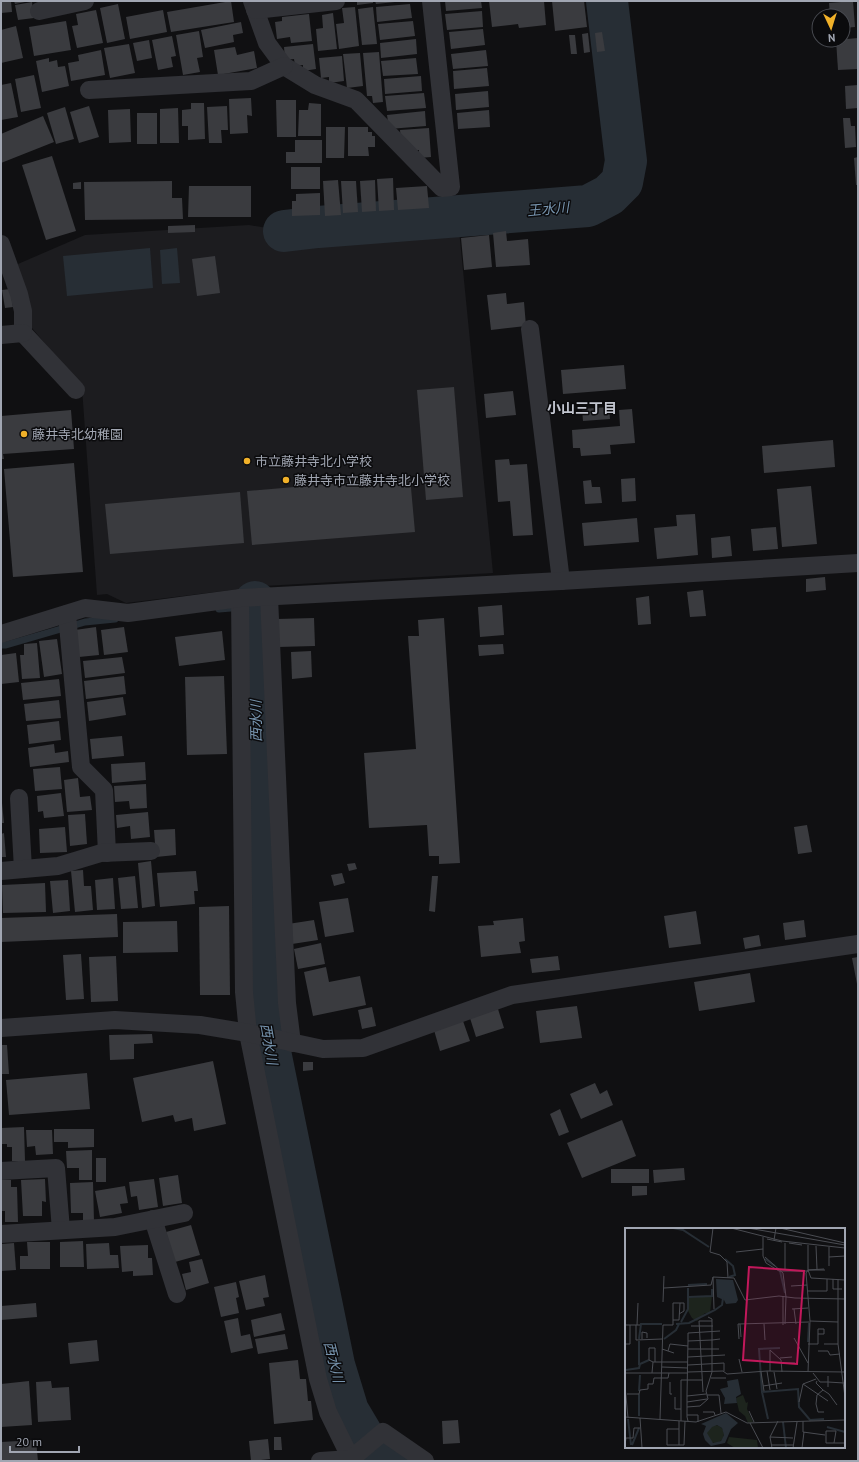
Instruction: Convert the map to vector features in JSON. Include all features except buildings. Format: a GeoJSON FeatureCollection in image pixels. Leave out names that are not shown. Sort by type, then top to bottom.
{"type":"FeatureCollection","features":[{"type":"Feature","properties":{"kind":"street"},"geometry":{"type":"LineString","coordinates":[[39,11],[85,1]]}},
{"type":"Feature","properties":{"kind":"street"},"geometry":{"type":"LineString","coordinates":[[336,1],[253,5],[267,43],[284,66],[315,85],[356,100],[442,188],[451,187],[431,1]]}},
{"type":"Feature","properties":{"kind":"street"},"geometry":{"type":"LineString","coordinates":[[89,90],[251,80],[284,66]]}},
{"type":"Feature","properties":{"kind":"street"},"geometry":{"type":"LineString","coordinates":[[1,244],[19,294],[23,311],[23,333],[76,390]]}},
{"type":"Feature","properties":{"kind":"street"},"geometry":{"type":"LineString","coordinates":[[530,329],[560,581]]}},
{"type":"Feature","properties":{"kind":"street"},"geometry":{"type":"LineString","coordinates":[[1,335],[23,333]]}},
{"type":"Feature","properties":{"kind":"street"},"geometry":{"type":"LineString","coordinates":[[1,634],[85,608],[128,613],[240,598],[858,563]]}},
{"type":"Feature","properties":{"kind":"street"},"geometry":{"type":"LineString","coordinates":[[269,597],[287,1003],[292,1043]]}},
{"type":"Feature","properties":{"kind":"street"},"geometry":{"type":"LineString","coordinates":[[240,598],[244,992],[248,1033],[318,1378],[328,1412],[352,1460]]}},
{"type":"Feature","properties":{"kind":"street"},"geometry":{"type":"LineString","coordinates":[[67,614],[81,767],[104,790],[107,853]]}},
{"type":"Feature","properties":{"kind":"street"},"geometry":{"type":"LineString","coordinates":[[19,798],[23,869]]}},
{"type":"Feature","properties":{"kind":"street"},"geometry":{"type":"LineString","coordinates":[[1,871],[58,866],[107,853],[151,852]]}},
{"type":"Feature","properties":{"kind":"street"},"geometry":{"type":"LineString","coordinates":[[1,1028],[115,1020],[200,1025],[248,1033],[323,1049],[363,1048],[512,994],[858,944]]}},
{"type":"Feature","properties":{"kind":"street"},"geometry":{"type":"LineString","coordinates":[[1,1171],[56,1168],[61,1230]]}},
{"type":"Feature","properties":{"kind":"street"},"geometry":{"type":"LineString","coordinates":[[1,1234],[115,1227],[184,1213]]}},
{"type":"Feature","properties":{"kind":"street"},"geometry":{"type":"LineString","coordinates":[[153,1220],[177,1294]]}},
{"type":"Feature","properties":{"kind":"street"},"geometry":{"type":"LineString","coordinates":[[320,1461],[352,1460],[383,1432],[424,1461]]}},
{"type":"Feature","properties":{"kind":"shaded area","name":"藤井寺市立藤井寺北小学校"},"geometry":{"type":"Polygon","coordinates":[[[249,225],[267,228],[282,243],[459,230],[493,573],[264,586],[126,603],[107,594],[97,595],[82,388],[32,328],[28,308],[11,267],[85,235],[249,225]]]}},
{"type":"Feature","properties":{"kind":"shaded area"},"geometry":{"type":"Polygon","coordinates":[[[150,248],[153,288],[67,296],[63,256],[150,248]]]}},
{"type":"Feature","properties":{"kind":"shaded area"},"geometry":{"type":"Polygon","coordinates":[[[177,248],[180,283],[162,284],[160,250],[177,248]]]}},
{"type":"Feature","properties":{"kind":"waterway","name":"王水川"},"geometry":{"type":"LineString","coordinates":[[284,231],[588,206],[609,195],[622,182],[626,161],[607,1]]}},
{"type":"Feature","properties":{"kind":"waterway","name":"西水川"},"geometry":{"type":"LineString","coordinates":[[255,602],[256,794],[260,982],[266,1032],[334,1365],[348,1411],[367,1443],[392,1461]]}},
{"type":"Feature","properties":{"kind":"waterway"},"geometry":{"type":"LineString","coordinates":[[219,609],[255,606]]}},
{"type":"Feature","properties":{"kind":"waterway"},"geometry":{"type":"LineString","coordinates":[[1,645],[6,645],[85,622],[115,619]]}},
{"type":"Feature","properties":{"kind":"place","name":"藤井寺北幼稚園"},"geometry":{"type":"Point","coordinates":[24,434]}},
{"type":"Feature","properties":{"kind":"place","name":"市立藤井寺北小学校"},"geometry":{"type":"Point","coordinates":[247,461]}},
{"type":"Feature","properties":{"kind":"place","name":"藤井寺市立藤井寺北小学校"},"geometry":{"type":"Point","coordinates":[286,480]}},
{"type":"Feature","properties":{"kind":"district","name":"小山三丁目"},"geometry":{"type":"Point","coordinates":[582,408]}}]}
